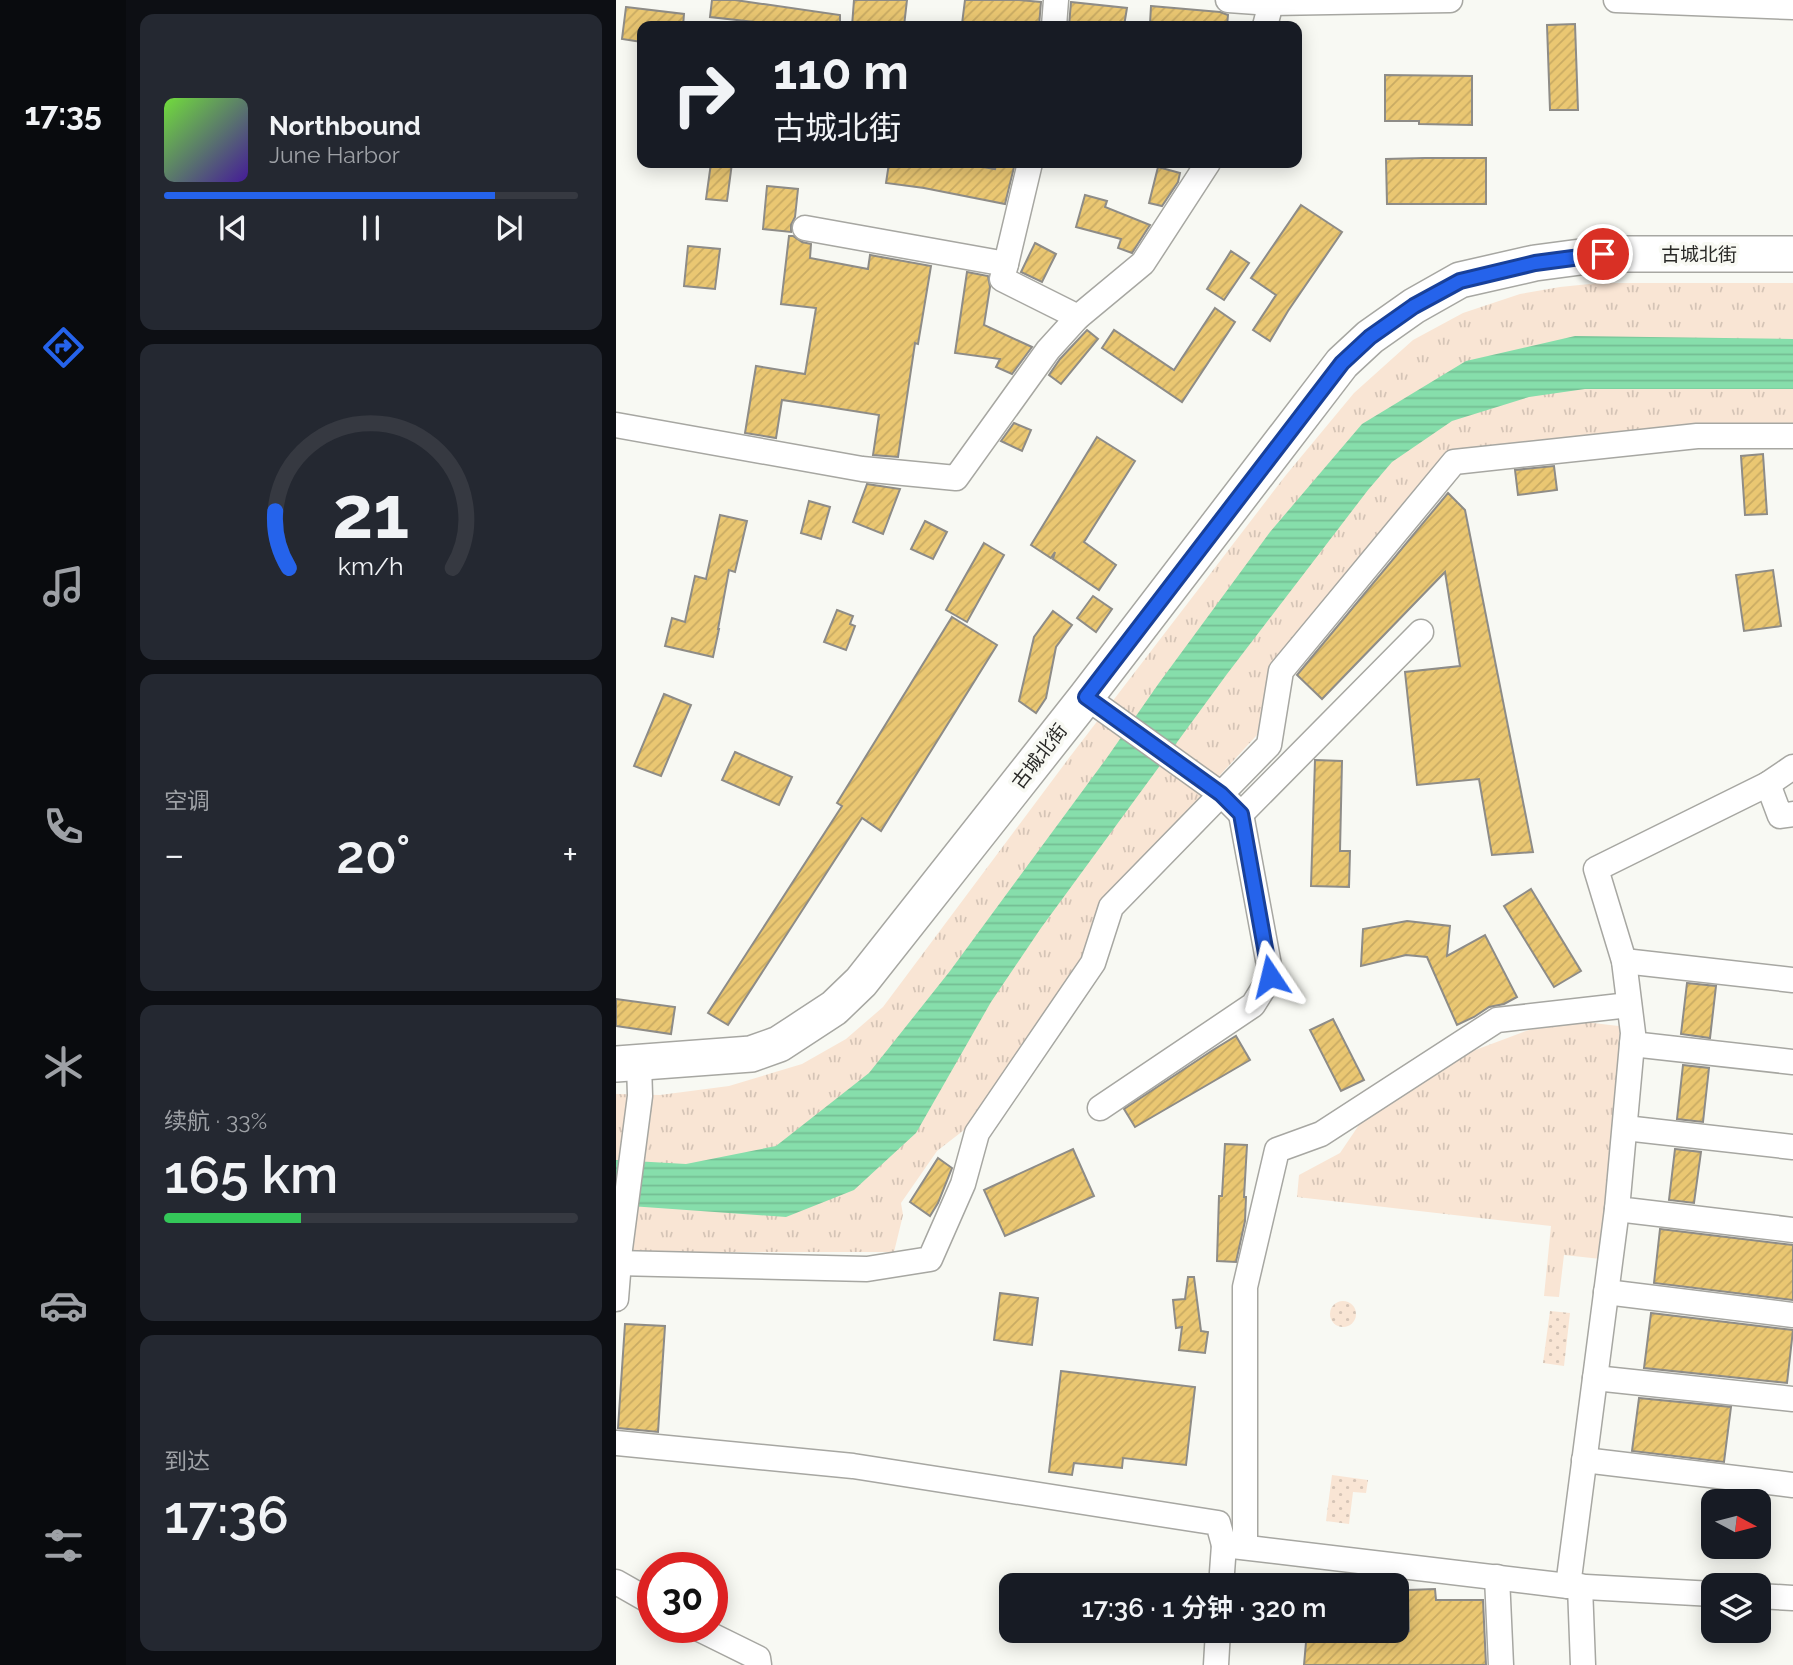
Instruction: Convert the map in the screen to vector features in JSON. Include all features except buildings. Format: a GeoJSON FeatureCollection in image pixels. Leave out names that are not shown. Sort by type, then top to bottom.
{"type":"FeatureCollection","features":[{"type":"Feature","properties":{"kind":"main road","name":"古城北街"},"geometry":{"type":"LineString","coordinates":[[632,1074],[751,1054],[779,1044],[834,1008],[861,982],[1098,705],[1342,363],[1370,337],[1414,306],[1460,281],[1535,263],[1603,254],[1793,254]]}},
{"type":"Feature","properties":{"kind":"street"},"geometry":{"type":"LineString","coordinates":[[1054,21],[1056,0]]}},
{"type":"Feature","properties":{"kind":"street"},"geometry":{"type":"LineString","coordinates":[[1228,0],[1268,15],[1418,0],[1450,0]]}},
{"type":"Feature","properties":{"kind":"street"},"geometry":{"type":"LineString","coordinates":[[1616,0],[1793,7]]}},
{"type":"Feature","properties":{"kind":"street"},"geometry":{"type":"LineString","coordinates":[[1029,168],[1002,279],[1078,317]]}},
{"type":"Feature","properties":{"kind":"street"},"geometry":{"type":"LineString","coordinates":[[616,425],[862,469],[956,478],[1048,349],[1078,317],[1143,263],[1205,168]]}},
{"type":"Feature","properties":{"kind":"street"},"geometry":{"type":"LineString","coordinates":[[805,228],[1006,264]]}},
{"type":"Feature","properties":{"kind":"street"},"geometry":{"type":"LineString","coordinates":[[618,1259],[867,1269],[930,1259],[963,1184],[977,1133],[1093,963],[1111,907],[1215,790],[1269,744],[1281,671],[1454,462],[1697,436],[1793,436]]}},
{"type":"Feature","properties":{"kind":"street"},"geometry":{"type":"LineString","coordinates":[[1241,814],[1421,632]]}},
{"type":"Feature","properties":{"kind":"street"},"geometry":{"type":"LineString","coordinates":[[1098,705],[1215,790],[1241,814],[1270,976],[1253,1005],[1100,1108]]}},
{"type":"Feature","properties":{"kind":"street"},"geometry":{"type":"LineString","coordinates":[[1583,1665],[1574,1586],[1584,1460],[1617,1209],[1633,1033],[1624,961],[1596,869],[1768,784],[1793,767]]}},
{"type":"Feature","properties":{"kind":"street"},"geometry":{"type":"LineString","coordinates":[[1768,784],[1780,816],[1793,814]]}},
{"type":"Feature","properties":{"kind":"street"},"geometry":{"type":"LineString","coordinates":[[1624,961],[1793,981]]}},
{"type":"Feature","properties":{"kind":"street"},"geometry":{"type":"LineString","coordinates":[[1225,1573],[1234,1546],[1245,1287],[1277,1150],[1321,1134],[1497,1020],[1629,1005]]}},
{"type":"Feature","properties":{"kind":"street"},"geometry":{"type":"LineString","coordinates":[[1632,1044],[1793,1062]]}},
{"type":"Feature","properties":{"kind":"street"},"geometry":{"type":"LineString","coordinates":[[616,1299],[632,1074]]}},
{"type":"Feature","properties":{"kind":"street"},"geometry":{"type":"LineString","coordinates":[[1625,1128],[1793,1147]]}},
{"type":"Feature","properties":{"kind":"street"},"geometry":{"type":"LineString","coordinates":[[1617,1209],[1793,1230]]}},
{"type":"Feature","properties":{"kind":"street"},"geometry":{"type":"LineString","coordinates":[[1606,1292],[1793,1315]]}},
{"type":"Feature","properties":{"kind":"street"},"geometry":{"type":"LineString","coordinates":[[1595,1378],[1793,1399]]}},
{"type":"Feature","properties":{"kind":"street"},"geometry":{"type":"LineString","coordinates":[[616,1443],[853,1466],[1218,1523],[1234,1546],[1574,1586],[1701,1593]]}},
{"type":"Feature","properties":{"kind":"street"},"geometry":{"type":"LineString","coordinates":[[1584,1460],[1793,1485]]}},
{"type":"Feature","properties":{"kind":"street"},"geometry":{"type":"LineString","coordinates":[[1497,1577],[1501,1665]]}},
{"type":"Feature","properties":{"kind":"street"},"geometry":{"type":"LineString","coordinates":[[616,1582],[637,1594]]}},
{"type":"Feature","properties":{"kind":"street"},"geometry":{"type":"LineString","coordinates":[[1771,1597],[1793,1598]]}},
{"type":"Feature","properties":{"kind":"street"},"geometry":{"type":"LineString","coordinates":[[722,1643],[752,1661]]}},
{"type":"Feature","properties":{"kind":"street"},"geometry":{"type":"LineString","coordinates":[[1216,1665],[1217,1643]]}},
{"type":"Feature","properties":{"kind":"green space"},"geometry":{"type":"Polygon","coordinates":[[[1599,283],[1793,283],[1793,424],[1632,432],[1447,452],[1276,668],[1257,735],[1116,888],[1082,964],[964,1130],[937,1151],[901,1203],[903,1215],[894,1252],[616,1250],[616,1094],[660,1095],[729,1086],[802,1064],[846,1039],[883,1007],[1286,475],[1354,393],[1413,340],[1463,313],[1520,294],[1599,283]]]}},
{"type":"Feature","properties":{"kind":"green space"},"geometry":{"type":"Polygon","coordinates":[[[1585,1022],[1627,1027],[1601,1259],[1564,1255],[1559,1297],[1544,1296],[1551,1226],[1297,1197],[1299,1175],[1340,1153],[1365,1116],[1446,1061],[1529,1030],[1585,1022]]]}},
{"type":"Feature","properties":{"kind":"green space"},"geometry":{"type":"Polygon","coordinates":[[[1343,1301],[1352,1305],[1356,1314],[1352,1323],[1343,1327],[1334,1323],[1330,1314],[1334,1305],[1343,1301]]]}},
{"type":"Feature","properties":{"kind":"green space"},"geometry":{"type":"Polygon","coordinates":[[[1550,1311],[1570,1313],[1564,1366],[1543,1363],[1550,1311]]]}},
{"type":"Feature","properties":{"kind":"green space"},"geometry":{"type":"Polygon","coordinates":[[[1332,1475],[1368,1480],[1366,1493],[1353,1492],[1349,1524],[1326,1521],[1332,1475]]]}},
{"type":"Feature","properties":{"kind":"shaded area"},"geometry":{"type":"Polygon","coordinates":[[[1575,336],[1793,339],[1793,389],[1585,389],[1529,397],[1452,421],[1392,462],[1227,674],[1041,928],[991,1002],[916,1133],[854,1190],[786,1217],[616,1205],[616,1160],[686,1164],[776,1146],[869,1073],[950,971],[1270,532],[1362,424],[1466,361],[1575,336]]]}},
{"type":"Feature","properties":{"kind":"route"},"geometry":{"type":"LineString","coordinates":[[1270,976],[1241,814],[1221,794],[1086,697],[1342,363],[1370,337],[1414,306],[1460,281],[1535,263],[1603,254]]}}]}
